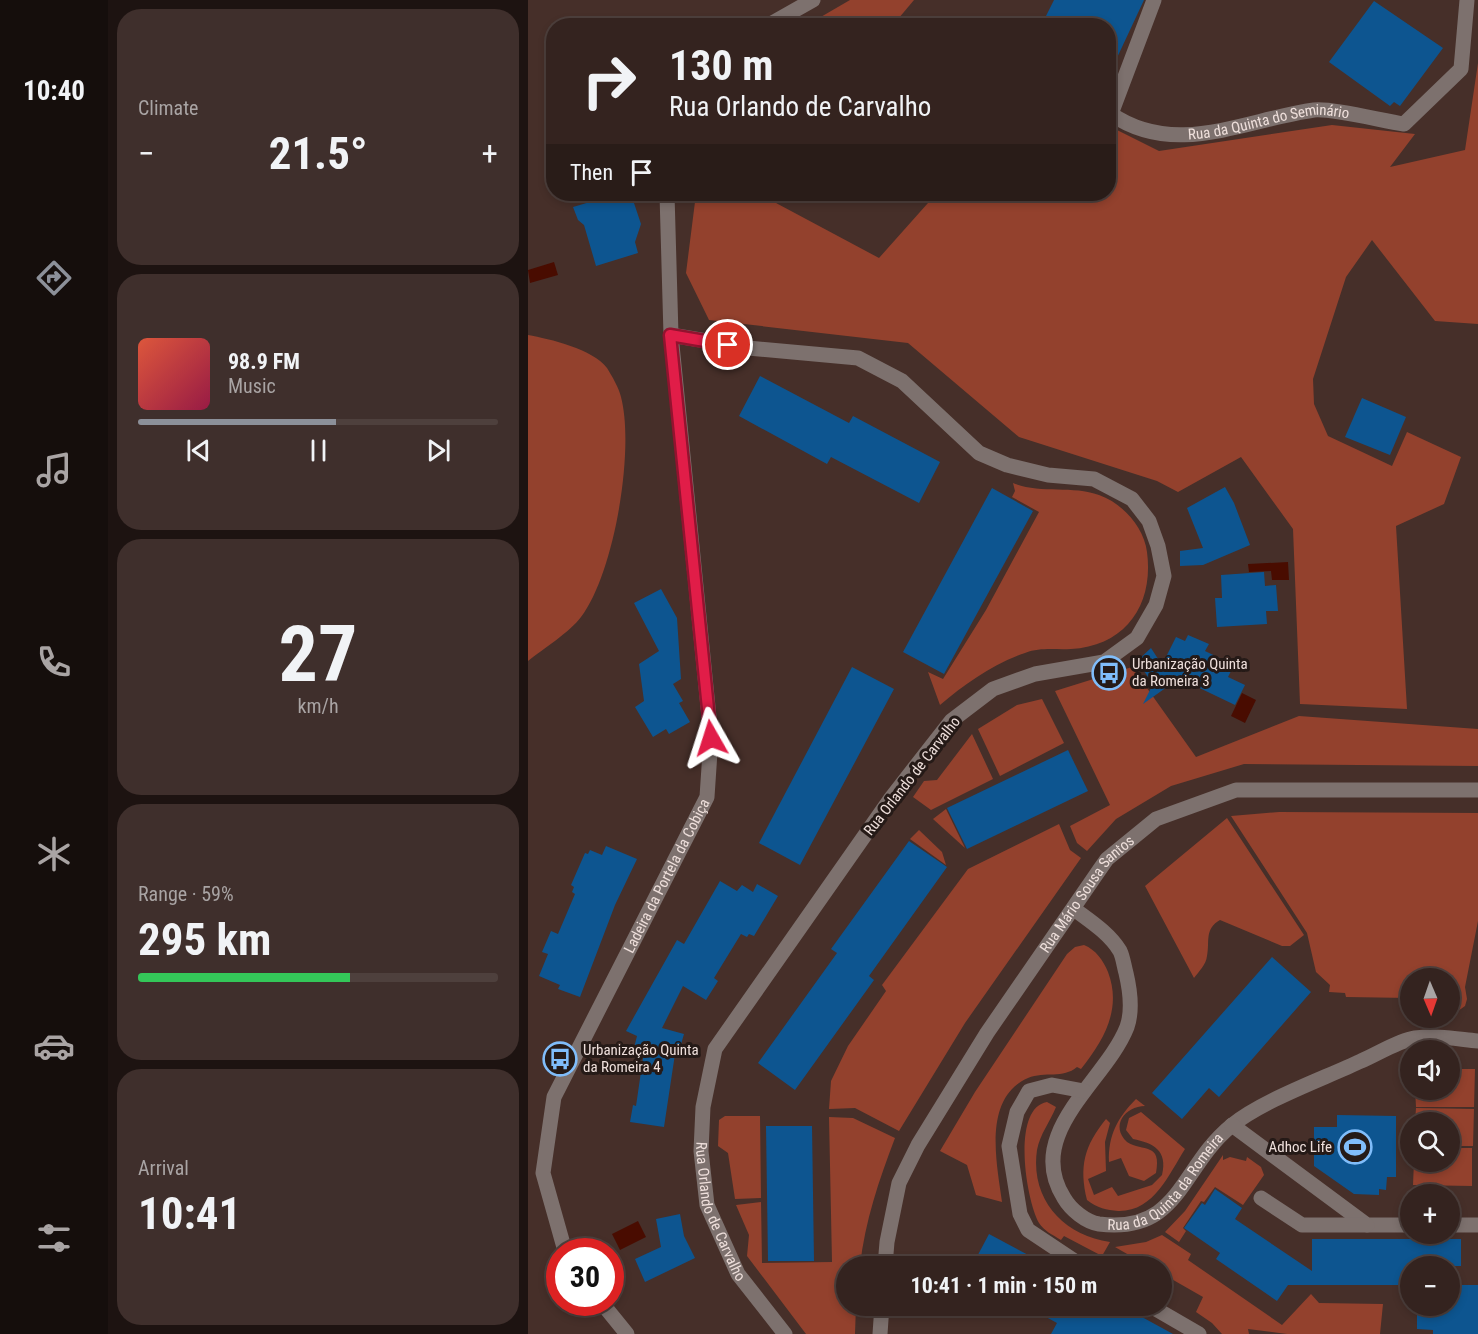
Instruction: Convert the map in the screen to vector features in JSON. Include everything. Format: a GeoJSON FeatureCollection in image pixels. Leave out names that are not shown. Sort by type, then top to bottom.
{"type":"FeatureCollection","features":[{"type":"Feature","properties":{"kind":"street"},"geometry":{"type":"LineString","coordinates":[[781,18],[813,0]]}},
{"type":"Feature","properties":{"kind":"street","name":"Rua da Quinta do Seminário"},"geometry":{"type":"LineString","coordinates":[[1116,101],[1154,0]]}},
{"type":"Feature","properties":{"kind":"street","name":"Rua da Quinta do Seminário"},"geometry":{"type":"LineString","coordinates":[[1116,118],[1128,126],[1157,135],[1190,136],[1316,110],[1404,124],[1461,69],[1467,0]]}},
{"type":"Feature","properties":{"kind":"street","name":"Ladeira da Portela da Cobiça"},"geometry":{"type":"LineString","coordinates":[[561,1238],[543,1173],[554,1097],[707,797],[711,738],[670,335],[667,201]]}},
{"type":"Feature","properties":{"kind":"street","name":"Rua Orlando de Carvalho"},"geometry":{"type":"LineString","coordinates":[[670,335],[748,348],[858,358],[902,381],[979,453],[1007,465],[1048,475],[1094,479],[1132,499],[1149,521],[1158,546],[1164,576],[1156,605],[1137,638],[1104,662],[1035,674],[993,689],[951,721],[891,798],[715,1049],[703,1107],[701,1151],[707,1205],[738,1275],[785,1334]]}},
{"type":"Feature","properties":{"kind":"street","name":"Rua Mário Sousa Santos"},"geometry":{"type":"LineString","coordinates":[[886,1256],[899,1183],[918,1145],[987,1033],[1107,859],[1156,819],[1236,790],[1478,790]]}},
{"type":"Feature","properties":{"kind":"street","name":"Rua da Quinta da Romeira"},"geometry":{"type":"LineString","coordinates":[[1074,909],[1103,931],[1121,952],[1131,993],[1127,1026],[1061,1125],[1055,1147],[1054,1167],[1057,1186],[1069,1206],[1091,1223],[1119,1226],[1141,1223],[1163,1212],[1204,1153],[1232,1125],[1272,1103],[1414,1038],[1445,1037],[1478,1041]]}},
{"type":"Feature","properties":{"kind":"street"},"geometry":{"type":"LineString","coordinates":[[1067,1256],[1028,1230],[1020,1214],[1009,1146],[1017,1112],[1029,1091],[1052,1085],[1084,1091]]}},
{"type":"Feature","properties":{"kind":"street"},"geometry":{"type":"LineString","coordinates":[[1232,1125],[1367,1225]]}},
{"type":"Feature","properties":{"kind":"street"},"geometry":{"type":"LineString","coordinates":[[1261,1198],[1302,1225],[1400,1225]]}},
{"type":"Feature","properties":{"kind":"street"},"geometry":{"type":"LineString","coordinates":[[1460,1225],[1478,1225]]}},
{"type":"Feature","properties":{"kind":"street"},"geometry":{"type":"LineString","coordinates":[[612,1316],[627,1334]]}},
{"type":"Feature","properties":{"kind":"street"},"geometry":{"type":"LineString","coordinates":[[880,1334],[881,1316]]}},
{"type":"Feature","properties":{"kind":"street"},"geometry":{"type":"LineString","coordinates":[[1168,1316],[1199,1334]]}},
{"type":"Feature","properties":{"kind":"shaded area"},"geometry":{"type":"Polygon","coordinates":[[[850,0],[914,0],[899,18],[819,18],[850,0]]]}},
{"type":"Feature","properties":{"kind":"shaded area"},"geometry":{"type":"Polygon","coordinates":[[[1478,63],[1478,324],[1435,321],[1372,240],[1346,277],[1313,379],[1314,404],[1328,436],[1392,466],[1407,432],[1461,457],[1444,504],[1396,526],[1407,709],[1300,704],[1293,529],[1241,457],[1178,492],[1157,481],[1019,437],[908,343],[709,320],[686,273],[695,201],[772,201],[879,258],[930,201],[1116,201],[1116,130],[1159,151],[1332,125],[1415,134],[1390,167],[1465,150],[1478,63]]]}},
{"type":"Feature","properties":{"kind":"shaded area"},"geometry":{"type":"Polygon","coordinates":[[[554,262],[558,275],[530,283],[528,270],[554,262]]]}},
{"type":"Feature","properties":{"kind":"shaded area"},"geometry":{"type":"Polygon","coordinates":[[[528,335],[582,350],[607,368],[621,397],[625,420],[625,448],[619,511],[603,572],[593,597],[576,623],[528,661],[528,335]]]}},
{"type":"Feature","properties":{"kind":"shaded area"},"geometry":{"type":"Polygon","coordinates":[[[1013,483],[1034,488],[1089,492],[1108,499],[1124,510],[1137,525],[1147,552],[1146,589],[1141,605],[1121,631],[1107,640],[1090,646],[1025,653],[980,675],[940,705],[928,672],[943,679],[986,610],[1039,512],[1012,497],[1015,491],[1013,483]]]}},
{"type":"Feature","properties":{"kind":"shaded area"},"geometry":{"type":"Polygon","coordinates":[[[1288,562],[1289,580],[1272,580],[1271,571],[1249,572],[1248,564],[1288,562]]]}},
{"type":"Feature","properties":{"kind":"shaded area"},"geometry":{"type":"Polygon","coordinates":[[[1132,667],[1196,757],[1299,716],[1478,729],[1478,766],[1244,764],[1171,786],[1116,819],[1087,851],[1077,843],[1070,826],[1110,805],[1055,691],[1132,667]]]}},
{"type":"Feature","properties":{"kind":"shaded area"},"geometry":{"type":"Polygon","coordinates":[[[1242,693],[1256,700],[1245,723],[1231,716],[1242,693]]]}},
{"type":"Feature","properties":{"kind":"shaded area"},"geometry":{"type":"Polygon","coordinates":[[[1042,699],[1064,743],[1000,776],[978,729],[1017,705],[1042,699]]]}},
{"type":"Feature","properties":{"kind":"shaded area"},"geometry":{"type":"Polygon","coordinates":[[[972,734],[993,779],[931,810],[913,797],[924,781],[937,780],[972,734]]]}},
{"type":"Feature","properties":{"kind":"shaded area"},"geometry":{"type":"Polygon","coordinates":[[[946,809],[965,848],[933,819],[946,809]]]}},
{"type":"Feature","properties":{"kind":"shaded area"},"geometry":{"type":"Polygon","coordinates":[[[1279,812],[1478,813],[1478,921],[1465,987],[1467,999],[1465,1006],[1460,1010],[1460,968],[1400,968],[1400,998],[1346,997],[1345,993],[1329,992],[1330,985],[1316,972],[1307,933],[1231,816],[1279,812]]]}},
{"type":"Feature","properties":{"kind":"shaded area"},"geometry":{"type":"Polygon","coordinates":[[[1227,818],[1304,935],[1290,946],[1282,946],[1220,920],[1212,927],[1206,959],[1194,978],[1145,886],[1227,818]]]}},
{"type":"Feature","properties":{"kind":"shaded area"},"geometry":{"type":"Polygon","coordinates":[[[1059,824],[1070,850],[1081,858],[965,1023],[899,1131],[855,1108],[829,1109],[831,1081],[848,1046],[886,991],[882,985],[968,869],[1059,824]]]}},
{"type":"Feature","properties":{"kind":"shaded area"},"geometry":{"type":"Polygon","coordinates":[[[919,830],[942,852],[946,865],[910,839],[919,830]]]}},
{"type":"Feature","properties":{"kind":"shaded area"},"geometry":{"type":"Polygon","coordinates":[[[1084,945],[1096,953],[1108,972],[1113,999],[1108,1024],[1097,1047],[1081,1069],[1077,1067],[1066,1073],[1034,1076],[1013,1088],[1004,1100],[998,1116],[996,1133],[997,1169],[1002,1202],[976,1195],[967,1165],[940,1151],[975,1092],[1067,954],[1075,947],[1084,945]]]}},
{"type":"Feature","properties":{"kind":"shaded area"},"geometry":{"type":"Polygon","coordinates":[[[1460,1069],[1475,1069],[1474,1107],[1416,1107],[1416,1100],[1460,1100],[1460,1069]]]}},
{"type":"Feature","properties":{"kind":"shaded area"},"geometry":{"type":"Polygon","coordinates":[[[1136,1099],[1145,1106],[1131,1109],[1126,1113],[1122,1118],[1120,1130],[1127,1142],[1150,1150],[1156,1156],[1156,1173],[1144,1181],[1129,1176],[1121,1158],[1109,1162],[1110,1143],[1115,1127],[1136,1099]]]}},
{"type":"Feature","properties":{"kind":"shaded area"},"geometry":{"type":"Polygon","coordinates":[[[1047,1102],[1056,1107],[1037,1150],[1036,1168],[1045,1199],[1064,1223],[1078,1232],[1110,1242],[1102,1256],[1064,1236],[1061,1240],[1039,1223],[1026,1176],[1025,1156],[1025,1137],[1029,1120],[1036,1108],[1047,1102]]]}},
{"type":"Feature","properties":{"kind":"shaded area"},"geometry":{"type":"Polygon","coordinates":[[[1416,1108],[1474,1109],[1473,1146],[1460,1146],[1460,1112],[1416,1112],[1416,1108]]]}},
{"type":"Feature","properties":{"kind":"shaded area"},"geometry":{"type":"Polygon","coordinates":[[[1141,1112],[1185,1149],[1159,1190],[1141,1205],[1131,1210],[1118,1211],[1095,1205],[1087,1200],[1084,1177],[1085,1157],[1093,1138],[1106,1119],[1110,1123],[1105,1142],[1106,1171],[1088,1179],[1094,1195],[1112,1187],[1118,1196],[1152,1185],[1162,1175],[1163,1159],[1157,1149],[1133,1139],[1126,1130],[1129,1118],[1141,1112]]]}},
{"type":"Feature","properties":{"kind":"shaded area"},"geometry":{"type":"Polygon","coordinates":[[[725,1116],[760,1116],[761,1198],[735,1199],[728,1153],[718,1146],[719,1120],[725,1116]]]}},
{"type":"Feature","properties":{"kind":"shaded area"},"geometry":{"type":"Polygon","coordinates":[[[829,1117],[853,1118],[895,1138],[873,1201],[862,1256],[836,1256],[836,1316],[856,1316],[855,1334],[806,1334],[747,1256],[749,1235],[736,1205],[761,1202],[762,1263],[832,1262],[829,1117]]]}},
{"type":"Feature","properties":{"kind":"shaded area"},"geometry":{"type":"Polygon","coordinates":[[[1460,1148],[1472,1148],[1472,1186],[1413,1184],[1414,1172],[1460,1172],[1460,1148]]]}},
{"type":"Feature","properties":{"kind":"shaded area"},"geometry":{"type":"Polygon","coordinates":[[[1223,1155],[1223,1160],[1230,1157],[1246,1161],[1247,1157],[1261,1167],[1264,1175],[1243,1205],[1215,1187],[1204,1202],[1201,1201],[1183,1228],[1186,1231],[1179,1242],[1165,1232],[1185,1211],[1223,1155]]]}},
{"type":"Feature","properties":{"kind":"shaded area"},"geometry":{"type":"Polygon","coordinates":[[[638,1221],[646,1237],[624,1248],[624,1238],[614,1238],[612,1234],[638,1221]]]}},
{"type":"Feature","properties":{"kind":"shaded area"},"geometry":{"type":"Polygon","coordinates":[[[1162,1235],[1191,1254],[1188,1260],[1282,1325],[1311,1294],[1319,1303],[1383,1304],[1380,1334],[1287,1334],[1248,1329],[1249,1334],[1222,1334],[1212,1323],[1196,1312],[1203,1297],[1172,1279],[1172,1256],[1131,1256],[1115,1247],[1146,1242],[1162,1235]]]}},
{"type":"Feature","properties":{"kind":"building"},"geometry":{"type":"Polygon","coordinates":[[[1054,0],[1144,0],[1116,60],[1116,18],[1045,18],[1054,0]]]}},
{"type":"Feature","properties":{"kind":"building"},"geometry":{"type":"Polygon","coordinates":[[[1374,1],[1443,48],[1400,106],[1394,102],[1390,106],[1329,62],[1374,1]]]}},
{"type":"Feature","properties":{"kind":"building"},"geometry":{"type":"Polygon","coordinates":[[[593,201],[633,201],[641,224],[635,242],[638,253],[596,266],[584,225],[578,220],[573,207],[593,201]]]}},
{"type":"Feature","properties":{"kind":"building"},"geometry":{"type":"Polygon","coordinates":[[[760,376],[849,423],[853,416],[940,462],[919,503],[831,457],[827,464],[739,416],[760,376]]]}},
{"type":"Feature","properties":{"kind":"building"},"geometry":{"type":"Polygon","coordinates":[[[1362,398],[1406,417],[1390,455],[1345,437],[1362,398]]]}},
{"type":"Feature","properties":{"kind":"building"},"geometry":{"type":"Polygon","coordinates":[[[1225,487],[1234,503],[1250,545],[1203,565],[1180,566],[1180,551],[1203,548],[1187,508],[1225,487]]]}},
{"type":"Feature","properties":{"kind":"building"},"geometry":{"type":"Polygon","coordinates":[[[992,488],[1033,511],[944,674],[903,652],[992,488]]]}},
{"type":"Feature","properties":{"kind":"building"},"geometry":{"type":"Polygon","coordinates":[[[1264,572],[1265,586],[1276,585],[1278,611],[1266,611],[1267,624],[1217,627],[1215,598],[1222,598],[1221,575],[1264,572]]]}},
{"type":"Feature","properties":{"kind":"building"},"geometry":{"type":"Polygon","coordinates":[[[661,589],[677,618],[681,679],[673,684],[683,701],[679,703],[690,722],[669,734],[666,729],[653,737],[635,707],[644,701],[639,664],[659,651],[634,603],[661,589]]]}},
{"type":"Feature","properties":{"kind":"building"},"geometry":{"type":"Polygon","coordinates":[[[1188,635],[1209,644],[1205,651],[1234,665],[1228,677],[1245,685],[1235,705],[1187,682],[1179,688],[1174,682],[1143,704],[1153,684],[1137,661],[1151,648],[1162,665],[1176,637],[1185,641],[1188,635]]]}},
{"type":"Feature","properties":{"kind":"building"},"geometry":{"type":"Polygon","coordinates":[[[852,667],[894,689],[800,865],[759,843],[852,667]]]}},
{"type":"Feature","properties":{"kind":"building"},"geometry":{"type":"Polygon","coordinates":[[[1068,750],[1088,791],[967,849],[947,808],[1068,750]]]}},
{"type":"Feature","properties":{"kind":"building"},"geometry":{"type":"Polygon","coordinates":[[[909,841],[947,867],[869,976],[874,980],[795,1090],[758,1063],[837,953],[831,949],[909,841]]]}},
{"type":"Feature","properties":{"kind":"building"},"geometry":{"type":"Polygon","coordinates":[[[606,846],[637,859],[615,905],[580,997],[558,989],[560,985],[539,976],[548,954],[542,952],[551,931],[558,934],[575,894],[572,892],[574,887],[571,885],[585,853],[588,854],[590,850],[602,855],[606,846]]]}},
{"type":"Feature","properties":{"kind":"building"},"geometry":{"type":"Polygon","coordinates":[[[720,881],[737,891],[742,885],[753,892],[757,884],[778,896],[754,936],[749,934],[747,937],[741,934],[714,978],[718,981],[706,1000],[683,986],[662,1028],[684,1034],[678,1055],[675,1054],[664,1127],[630,1122],[633,1105],[636,1106],[644,1051],[634,1048],[637,1036],[626,1031],[677,940],[684,944],[720,881]]]}},
{"type":"Feature","properties":{"kind":"building"},"geometry":{"type":"Polygon","coordinates":[[[1272,957],[1311,992],[1219,1097],[1209,1088],[1182,1119],[1152,1093],[1272,957]]]}},
{"type":"Feature","properties":{"kind":"building","name":"Adhoc Life"},"geometry":{"type":"Polygon","coordinates":[[[1337,1115],[1396,1116],[1396,1177],[1387,1177],[1386,1190],[1379,1189],[1379,1195],[1354,1194],[1314,1166],[1314,1127],[1337,1127],[1337,1115]]]}},
{"type":"Feature","properties":{"kind":"building"},"geometry":{"type":"Polygon","coordinates":[[[766,1126],[812,1126],[814,1261],[768,1261],[766,1126]]]}},
{"type":"Feature","properties":{"kind":"building"},"geometry":{"type":"Polygon","coordinates":[[[1215,1189],[1242,1208],[1235,1219],[1312,1271],[1312,1239],[1400,1239],[1400,1244],[1460,1244],[1461,1239],[1461,1266],[1460,1256],[1400,1256],[1400,1285],[1288,1285],[1277,1301],[1216,1259],[1220,1253],[1184,1228],[1202,1203],[1205,1205],[1215,1189]]]}},
{"type":"Feature","properties":{"kind":"building"},"geometry":{"type":"Polygon","coordinates":[[[680,1214],[684,1236],[695,1258],[645,1282],[635,1259],[661,1247],[656,1219],[680,1214]]]}},
{"type":"Feature","properties":{"kind":"building"},"geometry":{"type":"Polygon","coordinates":[[[989,1234],[1030,1256],[977,1256],[989,1234]]]}},
{"type":"Feature","properties":{"kind":"building"},"geometry":{"type":"Polygon","coordinates":[[[1460,1285],[1478,1285],[1478,1334],[1433,1334],[1433,1330],[1417,1329],[1417,1316],[1460,1316],[1460,1285]]]}},
{"type":"Feature","properties":{"kind":"building"},"geometry":{"type":"Polygon","coordinates":[[[1044,1316],[1140,1316],[1173,1334],[1051,1334],[1057,1323],[1044,1316]]]}},
{"type":"Feature","properties":{"kind":"place","name":"Urbanização Quinta da Romeira 3"},"geometry":{"type":"Point","coordinates":[1109,673]}},
{"type":"Feature","properties":{"kind":"place","name":"Urbanização Quinta da Romeira 4"},"geometry":{"type":"Point","coordinates":[560,1059]}},
{"type":"Feature","properties":{"kind":"place","name":"Adhoc Life"},"geometry":{"type":"Point","coordinates":[1355,1147]}},
{"type":"Feature","properties":{"kind":"route"},"geometry":{"type":"LineString","coordinates":[[711,738],[670,335],[728,345]]}}]}
